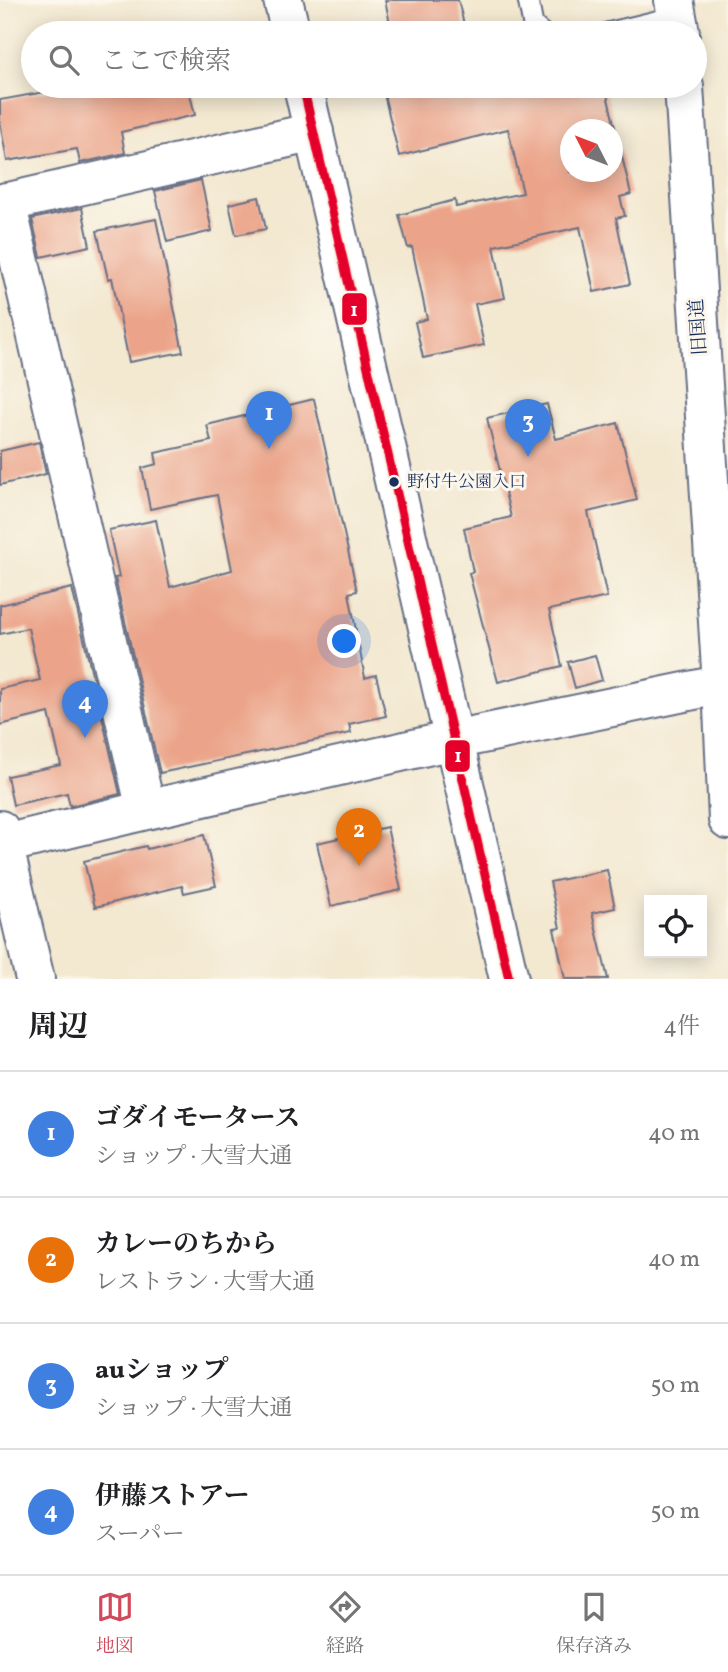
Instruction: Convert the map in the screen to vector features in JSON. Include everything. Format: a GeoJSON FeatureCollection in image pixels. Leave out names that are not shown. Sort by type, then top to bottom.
{"type":"FeatureCollection","features":[{"type":"Feature","properties":{"kind":"main road"},"geometry":{"type":"LineString","coordinates":[[283,0],[288,21]]}},
{"type":"Feature","properties":{"kind":"main road"},"geometry":{"type":"LineString","coordinates":[[306,98],[509,979]]}},
{"type":"Feature","properties":{"kind":"main road","name":"旧国道"},"geometry":{"type":"LineString","coordinates":[[685,98],[725,684],[728,820]]}},
{"type":"Feature","properties":{"kind":"main road"},"geometry":{"type":"LineString","coordinates":[[146,810],[3,203],[314,132]]}},
{"type":"Feature","properties":{"kind":"main road"},"geometry":{"type":"LineString","coordinates":[[34,979],[1,840],[453,740],[725,684]]}},
{"type":"Feature","properties":{"kind":"lane"},"geometry":{"type":"LineString","coordinates":[[528,0],[532,21]]}},
{"type":"Feature","properties":{"kind":"lane"},"geometry":{"type":"LineString","coordinates":[[656,21],[677,16]]}},
{"type":"Feature","properties":{"kind":"building"},"geometry":{"type":"Polygon","coordinates":[[[385,0],[458,0],[463,21],[389,21],[385,0]]]}},
{"type":"Feature","properties":{"kind":"building"},"geometry":{"type":"Polygon","coordinates":[[[21,96],[191,98],[195,115],[121,132],[125,153],[80,163],[77,149],[7,161],[0,122],[0,100],[21,96]]]}},
{"type":"Feature","properties":{"kind":"building"},"geometry":{"type":"Polygon","coordinates":[[[385,98],[608,98],[613,119],[560,119],[560,182],[623,182],[623,161],[631,194],[620,197],[625,216],[616,218],[630,284],[594,292],[580,227],[494,246],[505,298],[475,304],[484,345],[423,358],[415,322],[427,319],[412,247],[408,248],[399,215],[455,200],[456,207],[523,193],[508,129],[399,156],[385,98]]]}},
{"type":"Feature","properties":{"kind":"building"},"geometry":{"type":"Polygon","coordinates":[[[201,180],[212,231],[167,242],[155,191],[201,180]]]}},
{"type":"Feature","properties":{"kind":"building"},"geometry":{"type":"Polygon","coordinates":[[[259,197],[266,229],[236,235],[229,204],[259,197]]]}},
{"type":"Feature","properties":{"kind":"building"},"geometry":{"type":"Polygon","coordinates":[[[82,208],[90,246],[41,257],[32,219],[82,208]]]}},
{"type":"Feature","properties":{"kind":"building"},"geometry":{"type":"Polygon","coordinates":[[[156,219],[183,352],[129,362],[112,278],[108,279],[97,231],[156,219]]]}},
{"type":"Feature","properties":{"kind":"building"},"geometry":{"type":"Polygon","coordinates":[[[314,399],[357,591],[349,593],[365,678],[376,675],[386,716],[349,724],[351,733],[160,773],[115,578],[119,577],[109,530],[156,520],[170,587],[232,570],[217,495],[150,509],[142,468],[157,464],[155,453],[211,441],[207,425],[314,399]]]}},
{"type":"Feature","properties":{"kind":"building"},"geometry":{"type":"Polygon","coordinates":[[[547,404],[556,439],[618,423],[637,500],[588,512],[607,597],[549,610],[562,666],[498,682],[469,573],[473,572],[464,528],[511,517],[487,418],[547,404]]]}},
{"type":"Feature","properties":{"kind":"building"},"geometry":{"type":"Polygon","coordinates":[[[39,442],[46,474],[0,485],[0,451],[39,442]]]}},
{"type":"Feature","properties":{"kind":"building"},"geometry":{"type":"Polygon","coordinates":[[[72,588],[120,794],[70,806],[67,793],[13,805],[7,776],[61,765],[49,713],[0,725],[0,689],[40,680],[28,628],[0,634],[0,605],[72,588]]]}},
{"type":"Feature","properties":{"kind":"building"},"geometry":{"type":"Polygon","coordinates":[[[595,655],[602,680],[575,688],[568,662],[595,655]]]}},
{"type":"Feature","properties":{"kind":"building"},"geometry":{"type":"Polygon","coordinates":[[[387,827],[401,890],[331,906],[317,843],[387,827]]]}},
{"type":"Feature","properties":{"kind":"building"},"geometry":{"type":"Polygon","coordinates":[[[204,835],[216,886],[184,893],[182,886],[95,907],[84,861],[204,835]]]}},
{"type":"Feature","properties":{"kind":"building"},"geometry":{"type":"Polygon","coordinates":[[[607,870],[615,908],[592,913],[608,979],[565,979],[554,929],[560,928],[550,882],[607,870]]]}},
{"type":"Feature","properties":{"kind":"transit line","name":"1"},"geometry":{"type":"LineString","coordinates":[[306,98],[509,979]]}},
{"type":"Feature","properties":{"kind":"place","name":"ゴダイモータース"},"geometry":{"type":"Point","coordinates":[269,449]}},
{"type":"Feature","properties":{"kind":"place","name":"auショップ"},"geometry":{"type":"Point","coordinates":[528,457]}},
{"type":"Feature","properties":{"kind":"place","name":"野付牛公園入口"},"geometry":{"type":"Point","coordinates":[394,482]}},
{"type":"Feature","properties":{"kind":"place","name":"伊藤ストアー"},"geometry":{"type":"Point","coordinates":[85,738]}},
{"type":"Feature","properties":{"kind":"place","name":"カレーのちから"},"geometry":{"type":"Point","coordinates":[359,866]}}]}
